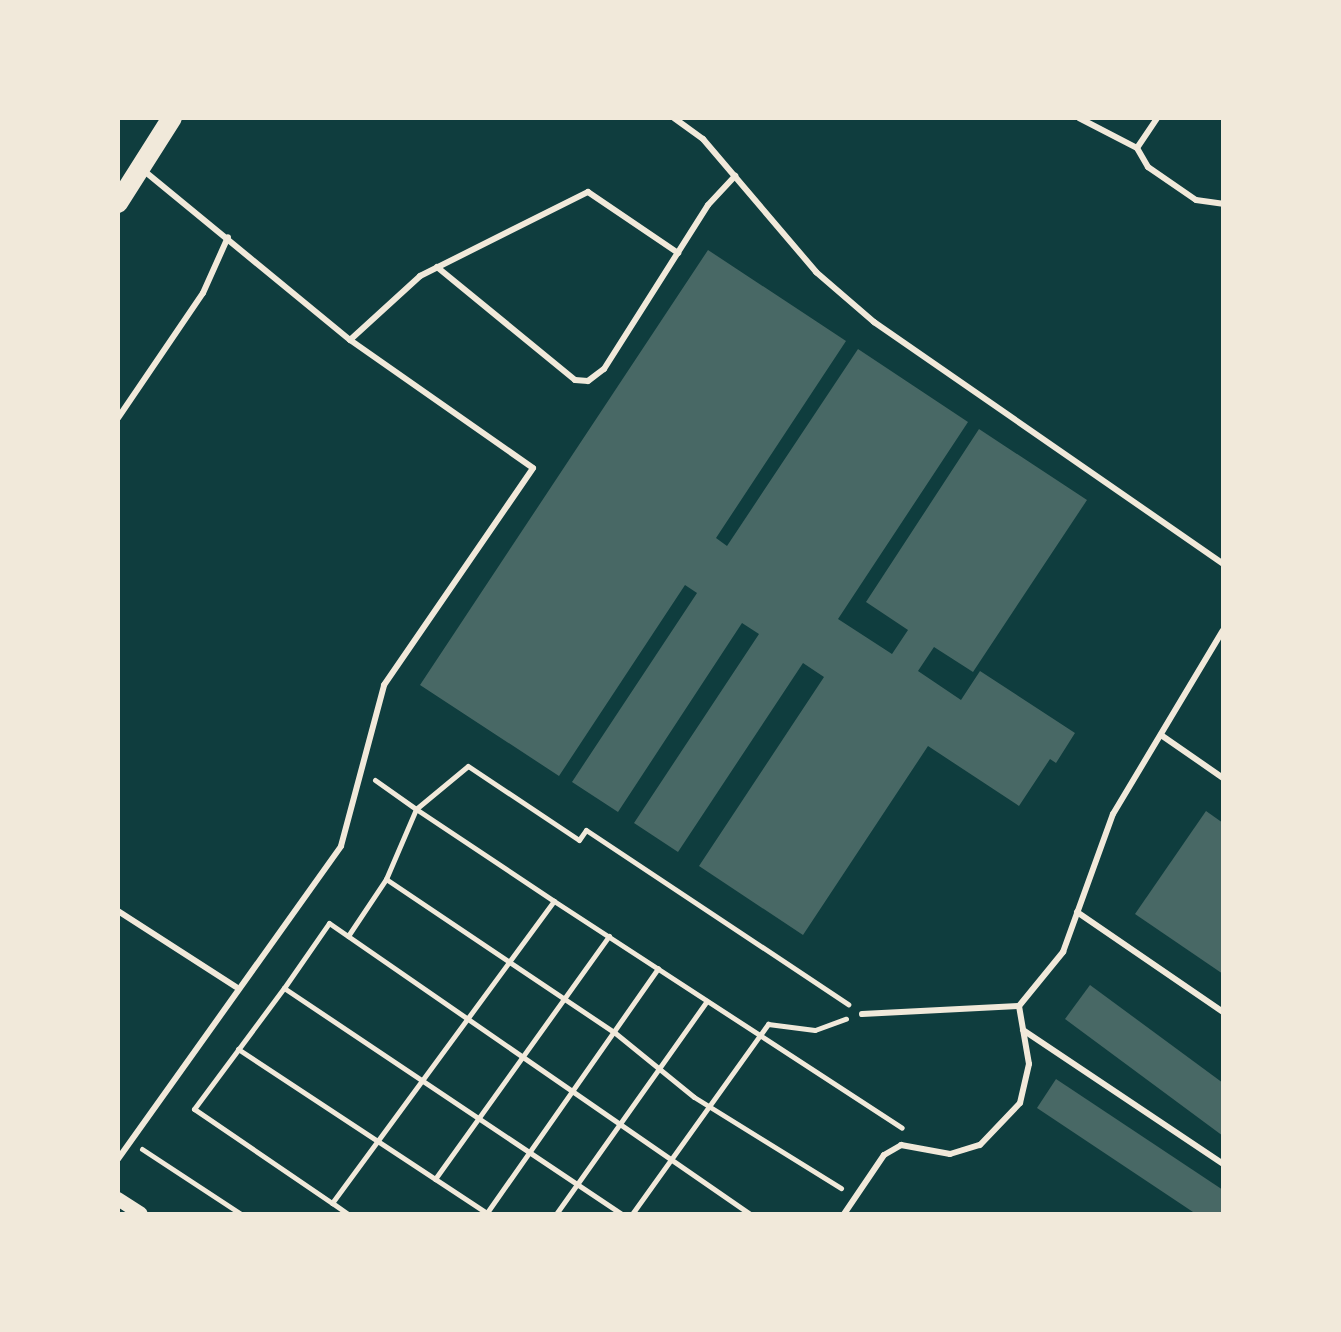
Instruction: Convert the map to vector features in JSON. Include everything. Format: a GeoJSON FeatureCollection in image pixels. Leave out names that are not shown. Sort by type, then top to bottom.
{"type":"FeatureCollection","features":[{"type":"Feature","properties":{"kind":"main road"},"geometry":{"type":"LineString","coordinates":[[118,203],[172,118]]}},
{"type":"Feature","properties":{"kind":"street"},"geometry":{"type":"LineString","coordinates":[[118,1199],[141,1214]]}},
{"type":"Feature","properties":{"kind":"lane"},"geometry":{"type":"LineString","coordinates":[[674,118],[735,176],[816,272],[874,322],[1223,564]]}},
{"type":"Feature","properties":{"kind":"lane"},"geometry":{"type":"LineString","coordinates":[[1079,118],[1137,148],[1148,167],[1196,200],[1223,204]]}},
{"type":"Feature","properties":{"kind":"lane"},"geometry":{"type":"LineString","coordinates":[[1137,148],[1157,118]]}},
{"type":"Feature","properties":{"kind":"lane"},"geometry":{"type":"LineString","coordinates":[[118,1159],[236,987],[341,846],[384,685],[533,468],[350,340],[141,168]]}},
{"type":"Feature","properties":{"kind":"lane"},"geometry":{"type":"LineString","coordinates":[[437,267],[575,380],[604,369],[678,253],[735,176]]}},
{"type":"Feature","properties":{"kind":"lane"},"geometry":{"type":"LineString","coordinates":[[350,340],[437,267],[588,192],[678,253]]}},
{"type":"Feature","properties":{"kind":"lane"},"geometry":{"type":"LineString","coordinates":[[118,418],[203,293],[228,237]]}},
{"type":"Feature","properties":{"kind":"lane"},"geometry":{"type":"LineString","coordinates":[[862,1014],[1019,1006],[1063,952],[1113,814],[1223,630]]}},
{"type":"Feature","properties":{"kind":"lane"},"geometry":{"type":"LineString","coordinates":[[1161,735],[1223,778]]}},
{"type":"Feature","properties":{"kind":"lane"},"geometry":{"type":"LineString","coordinates":[[118,911],[236,987]]}},
{"type":"Feature","properties":{"kind":"lane"},"geometry":{"type":"LineString","coordinates":[[1077,912],[1223,1012]]}},
{"type":"Feature","properties":{"kind":"lane"},"geometry":{"type":"LineString","coordinates":[[844,1214],[884,1155],[901,1145],[965,1149],[1003,1126],[1020,1103],[1029,1064],[1019,1006]]}},
{"type":"Feature","properties":{"kind":"lane"},"geometry":{"type":"LineString","coordinates":[[1023,1030],[1223,1164]]}},
{"type":"Feature","properties":{"kind":"path"},"geometry":{"type":"LineString","coordinates":[[348,936],[386,879],[416,809],[468,766],[579,840],[586,830],[862,1014]]}},
{"type":"Feature","properties":{"kind":"path"},"geometry":{"type":"LineString","coordinates":[[361,771],[932,1148]]}},
{"type":"Feature","properties":{"kind":"path"},"geometry":{"type":"LineString","coordinates":[[386,879],[614,1032],[709,1107],[856,1197]]}},
{"type":"Feature","properties":{"kind":"path"},"geometry":{"type":"LineString","coordinates":[[332,1203],[554,901]]}},
{"type":"Feature","properties":{"kind":"path"},"geometry":{"type":"LineString","coordinates":[[348,1214],[194,1109],[329,923],[573,1090],[669,1163],[750,1214]]}},
{"type":"Feature","properties":{"kind":"path"},"geometry":{"type":"LineString","coordinates":[[435,1179],[609,936]]}},
{"type":"Feature","properties":{"kind":"path"},"geometry":{"type":"LineString","coordinates":[[238,1049],[487,1214],[658,968]]}},
{"type":"Feature","properties":{"kind":"path"},"geometry":{"type":"LineString","coordinates":[[284,988],[622,1214]]}},
{"type":"Feature","properties":{"kind":"path"},"geometry":{"type":"LineString","coordinates":[[556,1214],[707,1001]]}},
{"type":"Feature","properties":{"kind":"path"},"geometry":{"type":"LineString","coordinates":[[632,1214],[768,1024],[815,1030],[862,1014]]}},
{"type":"Feature","properties":{"kind":"path"},"geometry":{"type":"LineString","coordinates":[[130,1141],[241,1214]]}},
{"type":"Feature","properties":{"kind":"building"},"geometry":{"type":"Polygon","coordinates":[[[708,250],[846,341],[716,538],[727,546],[858,349],[968,422],[838,619],[892,654],[908,630],[866,602],[979,429],[1087,500],[973,672],[934,647],[918,671],[961,700],[980,671],[1075,733],[1056,763],[1050,759],[1019,806],[928,746],[803,935],[699,866],[824,677],[803,663],[678,852],[634,823],[759,634],[742,623],[618,812],[572,782],[697,593],[685,585],[559,776],[420,685],[708,250]]]}},
{"type":"Feature","properties":{"kind":"building"},"geometry":{"type":"Polygon","coordinates":[[[1206,811],[1223,823],[1223,974],[1135,914],[1206,811]]]}},
{"type":"Feature","properties":{"kind":"building"},"geometry":{"type":"Polygon","coordinates":[[[1090,985],[1223,1083],[1223,1136],[1065,1019],[1090,985]]]}},
{"type":"Feature","properties":{"kind":"building"},"geometry":{"type":"Polygon","coordinates":[[[1056,1079],[1223,1190],[1223,1214],[1196,1214],[1037,1108],[1056,1079]]]}}]}
